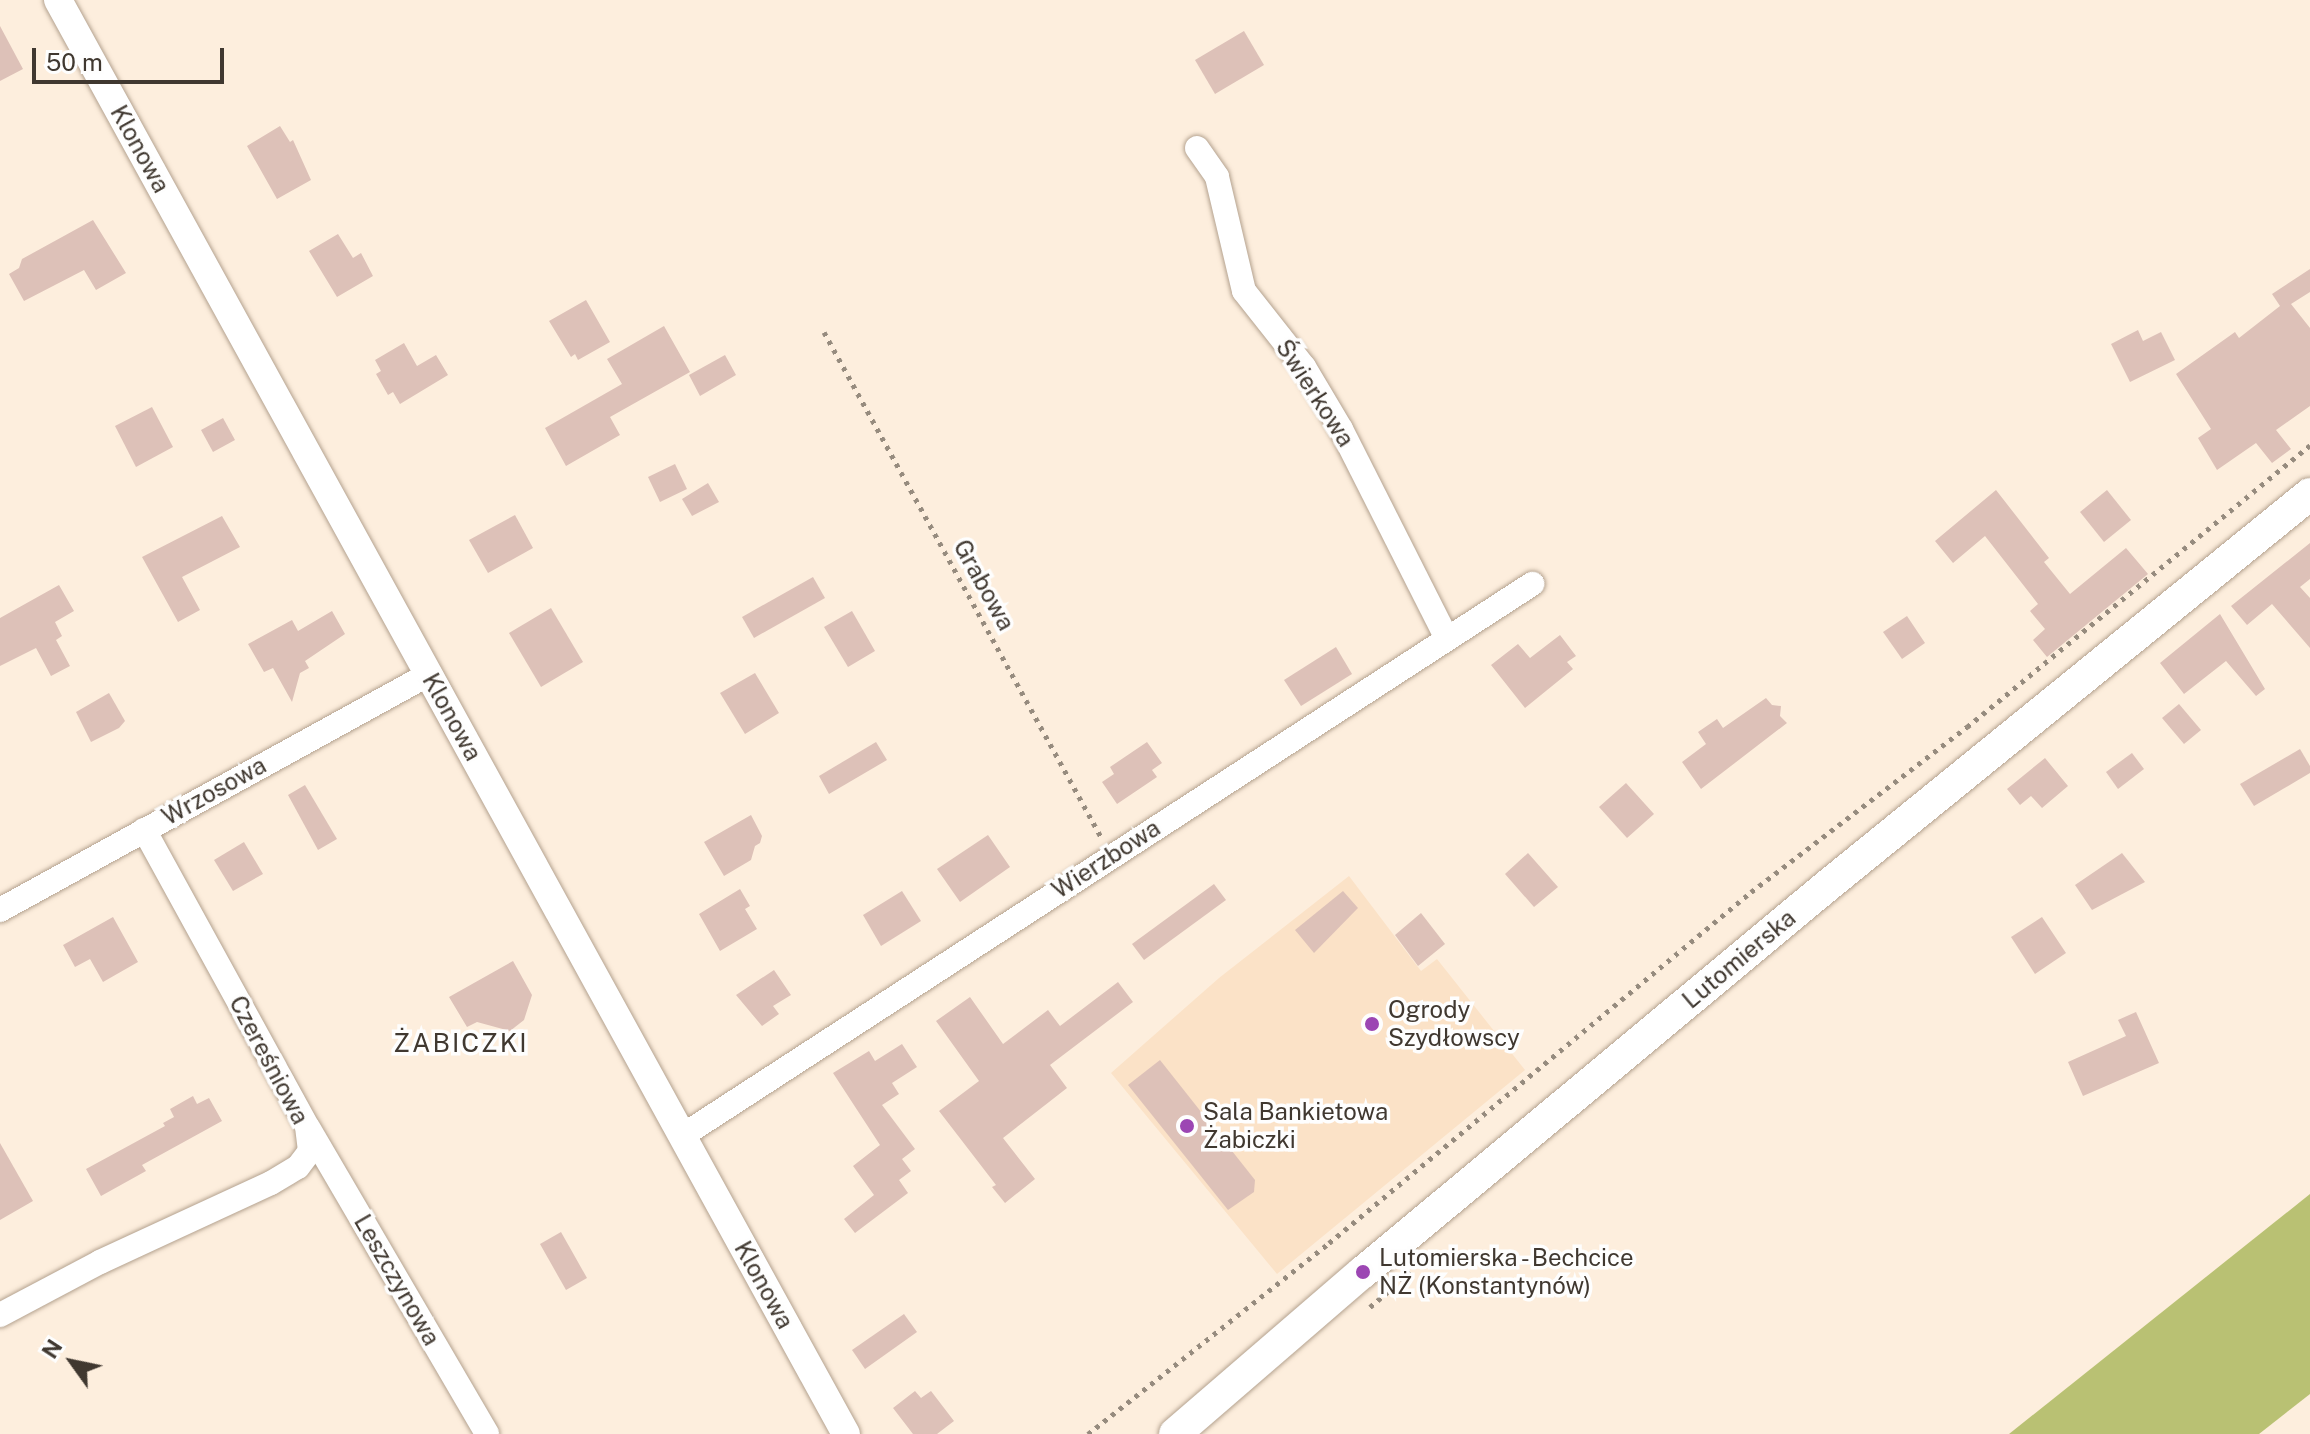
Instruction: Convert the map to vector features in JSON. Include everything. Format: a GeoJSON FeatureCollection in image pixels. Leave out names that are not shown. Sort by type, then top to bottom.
{"type":"FeatureCollection","features":[{"type":"Feature","properties":{"kind":"main road","name":"Lutomierska"},"geometry":{"type":"LineString","coordinates":[[1175,1434],[1363,1272],[1791,916],[2310,494]]}},
{"type":"Feature","properties":{"kind":"street","name":"Klonowa"},"geometry":{"type":"LineString","coordinates":[[58,0],[846,1434]]}},
{"type":"Feature","properties":{"kind":"street","name":"Świerkowa"},"geometry":{"type":"LineString","coordinates":[[1197,148],[1217,177],[1244,291],[1304,367],[1341,429],[1446,637]]}},
{"type":"Feature","properties":{"kind":"street","name":"Wierzbowa"},"geometry":{"type":"LineString","coordinates":[[682,1136],[1532,584]]}},
{"type":"Feature","properties":{"kind":"street","name":"Wrzosowa"},"geometry":{"type":"LineString","coordinates":[[0,910],[429,674]]}},
{"type":"Feature","properties":{"kind":"street","name":"Czereśniowa"},"geometry":{"type":"LineString","coordinates":[[0,1315],[298,1167],[310,1151],[307,1126],[144,830]]}},
{"type":"Feature","properties":{"kind":"street","name":"Leszczynowa"},"geometry":{"type":"LineString","coordinates":[[307,1126],[487,1434]]}},
{"type":"Feature","properties":{"kind":"path","name":"Grabowa"},"geometry":{"type":"LineString","coordinates":[[824,332],[1111,856]]}},
{"type":"Feature","properties":{"kind":"path"},"geometry":{"type":"LineString","coordinates":[[1088,1434],[1329,1243],[1751,892],[1967,727],[2310,445]]}},
{"type":"Feature","properties":{"kind":"shaded area"},"geometry":{"type":"Polygon","coordinates":[[[1349,876],[1421,971],[1437,959],[1525,1070],[1277,1274],[1111,1073],[1219,978],[1349,876]]]}},
{"type":"Feature","properties":{"kind":"green space"},"geometry":{"type":"Polygon","coordinates":[[[2310,1194],[2310,1394],[2259,1434],[2009,1434],[2310,1194]]]}},
{"type":"Feature","properties":{"kind":"building"},"geometry":{"type":"Polygon","coordinates":[[[0,26],[23,69],[0,81],[0,26]]]}},
{"type":"Feature","properties":{"kind":"building"},"geometry":{"type":"Polygon","coordinates":[[[1244,31],[1264,65],[1215,94],[1195,60],[1244,31]]]}},
{"type":"Feature","properties":{"kind":"building"},"geometry":{"type":"Polygon","coordinates":[[[280,126],[290,142],[293,140],[311,180],[277,199],[247,146],[280,126]]]}},
{"type":"Feature","properties":{"kind":"building"},"geometry":{"type":"Polygon","coordinates":[[[93,220],[126,273],[96,290],[84,270],[24,301],[9,274],[19,268],[22,259],[93,220]]]}},
{"type":"Feature","properties":{"kind":"building"},"geometry":{"type":"Polygon","coordinates":[[[338,234],[353,258],[361,253],[373,276],[337,297],[309,251],[338,234]]]}},
{"type":"Feature","properties":{"kind":"building"},"geometry":{"type":"Polygon","coordinates":[[[2310,269],[2310,292],[2291,304],[2310,328],[2310,406],[2276,430],[2291,449],[2272,463],[2256,443],[2217,470],[2198,438],[2211,429],[2176,374],[2235,332],[2239,338],[2280,306],[2272,294],[2310,269]]]}},
{"type":"Feature","properties":{"kind":"building"},"geometry":{"type":"Polygon","coordinates":[[[586,300],[610,342],[578,360],[575,354],[571,357],[549,321],[586,300]]]}},
{"type":"Feature","properties":{"kind":"building"},"geometry":{"type":"Polygon","coordinates":[[[664,326],[690,372],[610,417],[620,435],[566,466],[545,428],[622,384],[607,359],[664,326]]]}},
{"type":"Feature","properties":{"kind":"building"},"geometry":{"type":"Polygon","coordinates":[[[2138,330],[2143,341],[2161,332],[2175,360],[2130,382],[2111,344],[2138,330]]]}},
{"type":"Feature","properties":{"kind":"building"},"geometry":{"type":"Polygon","coordinates":[[[404,343],[417,366],[436,355],[448,375],[400,404],[393,392],[388,395],[376,374],[381,371],[375,360],[404,343]]]}},
{"type":"Feature","properties":{"kind":"building"},"geometry":{"type":"Polygon","coordinates":[[[725,355],[736,375],[700,396],[689,375],[725,355]]]}},
{"type":"Feature","properties":{"kind":"building"},"geometry":{"type":"Polygon","coordinates":[[[152,407],[173,447],[136,467],[115,426],[152,407]]]}},
{"type":"Feature","properties":{"kind":"building"},"geometry":{"type":"Polygon","coordinates":[[[223,418],[235,440],[213,452],[201,430],[223,418]]]}},
{"type":"Feature","properties":{"kind":"building"},"geometry":{"type":"Polygon","coordinates":[[[675,464],[687,489],[660,502],[648,477],[675,464]]]}},
{"type":"Feature","properties":{"kind":"building"},"geometry":{"type":"Polygon","coordinates":[[[708,483],[719,502],[692,516],[682,499],[708,483]]]}},
{"type":"Feature","properties":{"kind":"building"},"geometry":{"type":"Polygon","coordinates":[[[1996,490],[2049,558],[2044,562],[2070,594],[2126,548],[2148,574],[2047,657],[2033,640],[2045,629],[2030,611],[2038,604],[1985,536],[1953,563],[1935,541],[1996,490]]]}},
{"type":"Feature","properties":{"kind":"building"},"geometry":{"type":"Polygon","coordinates":[[[2107,490],[2131,520],[2104,542],[2080,512],[2107,490]]]}},
{"type":"Feature","properties":{"kind":"building"},"geometry":{"type":"Polygon","coordinates":[[[515,515],[533,548],[488,573],[469,540],[515,515]]]}},
{"type":"Feature","properties":{"kind":"building"},"geometry":{"type":"Polygon","coordinates":[[[222,516],[240,547],[182,577],[200,610],[178,622],[142,557],[222,516]]]}},
{"type":"Feature","properties":{"kind":"building"},"geometry":{"type":"Polygon","coordinates":[[[2310,543],[2310,579],[2300,587],[2310,598],[2310,648],[2272,604],[2247,625],[2231,606],[2310,543]]]}},
{"type":"Feature","properties":{"kind":"building"},"geometry":{"type":"Polygon","coordinates":[[[813,577],[825,598],[754,638],[742,617],[813,577]]]}},
{"type":"Feature","properties":{"kind":"building"},"geometry":{"type":"Polygon","coordinates":[[[59,585],[74,611],[55,622],[62,636],[56,640],[70,666],[51,676],[36,648],[0,666],[0,618],[59,585]]]}},
{"type":"Feature","properties":{"kind":"building"},"geometry":{"type":"Polygon","coordinates":[[[551,608],[583,662],[541,687],[509,633],[551,608]]]}},
{"type":"Feature","properties":{"kind":"building"},"geometry":{"type":"Polygon","coordinates":[[[332,611],[345,634],[305,661],[309,668],[300,673],[292,702],[273,668],[264,672],[248,644],[292,620],[298,631],[332,611]]]}},
{"type":"Feature","properties":{"kind":"building"},"geometry":{"type":"Polygon","coordinates":[[[852,611],[875,651],[848,667],[824,627],[852,611]]]}},
{"type":"Feature","properties":{"kind":"building"},"geometry":{"type":"Polygon","coordinates":[[[2220,614],[2265,689],[2256,696],[2226,661],[2184,694],[2160,663],[2220,614]]]}},
{"type":"Feature","properties":{"kind":"building"},"geometry":{"type":"Polygon","coordinates":[[[1907,616],[1925,643],[1902,659],[1883,632],[1907,616]]]}},
{"type":"Feature","properties":{"kind":"building"},"geometry":{"type":"Polygon","coordinates":[[[1560,635],[1576,656],[1567,662],[1573,669],[1525,708],[1491,665],[1518,644],[1530,658],[1560,635]]]}},
{"type":"Feature","properties":{"kind":"building"},"geometry":{"type":"Polygon","coordinates":[[[1336,647],[1352,674],[1301,706],[1284,680],[1336,647]]]}},
{"type":"Feature","properties":{"kind":"building"},"geometry":{"type":"Polygon","coordinates":[[[755,673],[779,713],[745,734],[720,693],[755,673]]]}},
{"type":"Feature","properties":{"kind":"building"},"geometry":{"type":"Polygon","coordinates":[[[109,693],[125,721],[119,728],[91,742],[76,712],[109,693]]]}},
{"type":"Feature","properties":{"kind":"building"},"geometry":{"type":"Polygon","coordinates":[[[1766,698],[1772,705],[1781,706],[1780,716],[1787,723],[1701,789],[1682,762],[1706,744],[1698,732],[1717,719],[1723,728],[1766,698]]]}},
{"type":"Feature","properties":{"kind":"building"},"geometry":{"type":"Polygon","coordinates":[[[2179,704],[2201,730],[2184,744],[2162,718],[2179,704]]]}},
{"type":"Feature","properties":{"kind":"building"},"geometry":{"type":"Polygon","coordinates":[[[876,742],[887,760],[829,794],[819,776],[876,742]]]}},
{"type":"Feature","properties":{"kind":"building"},"geometry":{"type":"Polygon","coordinates":[[[1147,742],[1162,763],[1152,770],[1157,777],[1117,804],[1102,782],[1114,774],[1110,767],[1147,742]]]}},
{"type":"Feature","properties":{"kind":"building"},"geometry":{"type":"Polygon","coordinates":[[[2300,749],[2310,766],[2310,773],[2254,806],[2240,784],[2300,749]]]}},
{"type":"Feature","properties":{"kind":"building"},"geometry":{"type":"Polygon","coordinates":[[[2132,753],[2144,769],[2118,789],[2106,772],[2132,753]]]}},
{"type":"Feature","properties":{"kind":"building"},"geometry":{"type":"Polygon","coordinates":[[[2045,758],[2068,786],[2042,808],[2031,796],[2020,805],[2007,789],[2045,758]]]}},
{"type":"Feature","properties":{"kind":"building"},"geometry":{"type":"Polygon","coordinates":[[[1626,783],[1654,814],[1627,838],[1599,807],[1626,783]]]}},
{"type":"Feature","properties":{"kind":"building"},"geometry":{"type":"Polygon","coordinates":[[[305,785],[337,839],[318,850],[288,795],[305,785]]]}},
{"type":"Feature","properties":{"kind":"building"},"geometry":{"type":"Polygon","coordinates":[[[751,815],[762,836],[760,843],[755,846],[751,860],[724,876],[704,842],[751,815]]]}},
{"type":"Feature","properties":{"kind":"building"},"geometry":{"type":"Polygon","coordinates":[[[988,835],[1010,867],[960,902],[937,869],[988,835]]]}},
{"type":"Feature","properties":{"kind":"building"},"geometry":{"type":"Polygon","coordinates":[[[244,842],[263,874],[233,891],[214,860],[244,842]]]}},
{"type":"Feature","properties":{"kind":"building"},"geometry":{"type":"Polygon","coordinates":[[[1528,853],[1558,887],[1534,907],[1505,874],[1528,853]]]}},
{"type":"Feature","properties":{"kind":"building"},"geometry":{"type":"Polygon","coordinates":[[[2122,853],[2145,882],[2092,910],[2075,885],[2122,853]]]}},
{"type":"Feature","properties":{"kind":"building"},"geometry":{"type":"Polygon","coordinates":[[[1214,884],[1226,900],[1144,960],[1132,944],[1214,884]]]}},
{"type":"Feature","properties":{"kind":"building"},"geometry":{"type":"Polygon","coordinates":[[[740,889],[750,906],[745,909],[757,929],[720,951],[699,914],[740,889]]]}},
{"type":"Feature","properties":{"kind":"building"},"geometry":{"type":"Polygon","coordinates":[[[902,891],[921,921],[881,946],[863,915],[902,891]]]}},
{"type":"Feature","properties":{"kind":"building"},"geometry":{"type":"Polygon","coordinates":[[[1343,891],[1358,908],[1314,953],[1295,930],[1343,891]]]}},
{"type":"Feature","properties":{"kind":"building"},"geometry":{"type":"Polygon","coordinates":[[[1421,913],[1445,944],[1418,966],[1395,935],[1421,913]]]}},
{"type":"Feature","properties":{"kind":"building"},"geometry":{"type":"Polygon","coordinates":[[[113,917],[138,962],[103,982],[90,959],[75,967],[63,945],[113,917]]]}},
{"type":"Feature","properties":{"kind":"building"},"geometry":{"type":"Polygon","coordinates":[[[2042,917],[2066,953],[2035,974],[2011,937],[2042,917]]]}},
{"type":"Feature","properties":{"kind":"building"},"geometry":{"type":"Polygon","coordinates":[[[513,961],[532,995],[524,1020],[510,1031],[477,1022],[467,1027],[449,997],[513,961]]]}},
{"type":"Feature","properties":{"kind":"building"},"geometry":{"type":"Polygon","coordinates":[[[774,970],[791,995],[773,1006],[779,1014],[762,1026],[736,995],[774,970]]]}},
{"type":"Feature","properties":{"kind":"building"},"geometry":{"type":"Polygon","coordinates":[[[1118,982],[1133,1002],[1050,1065],[1067,1088],[1003,1138],[1035,1179],[1005,1203],[992,1187],[996,1185],[939,1111],[979,1081],[936,1021],[970,997],[1003,1044],[1048,1010],[1060,1026],[1118,982]]]}},
{"type":"Feature","properties":{"kind":"building"},"geometry":{"type":"Polygon","coordinates":[[[2136,1012],[2159,1063],[2083,1096],[2068,1062],[2126,1036],[2118,1020],[2136,1012]]]}},
{"type":"Feature","properties":{"kind":"building"},"geometry":{"type":"Polygon","coordinates":[[[902,1044],[917,1067],[892,1083],[899,1094],[882,1105],[915,1149],[902,1159],[911,1171],[899,1180],[908,1193],[855,1233],[844,1219],[874,1195],[853,1166],[880,1145],[833,1073],[869,1051],[875,1061],[902,1044]]]}},
{"type":"Feature","properties":{"kind":"building","name":"Sala Bankietowa Żabiczki"},"geometry":{"type":"Polygon","coordinates":[[[1160,1060],[1255,1180],[1254,1192],[1228,1210],[1128,1085],[1160,1060]]]}},
{"type":"Feature","properties":{"kind":"building"},"geometry":{"type":"Polygon","coordinates":[[[193,1096],[197,1104],[209,1098],[222,1121],[142,1165],[146,1171],[101,1196],[86,1169],[165,1126],[163,1123],[174,1117],[170,1109],[193,1096]]]}},
{"type":"Feature","properties":{"kind":"building"},"geometry":{"type":"Polygon","coordinates":[[[0,1143],[33,1201],[0,1220],[0,1143]]]}},
{"type":"Feature","properties":{"kind":"building"},"geometry":{"type":"Polygon","coordinates":[[[561,1232],[587,1278],[566,1290],[540,1244],[561,1232]]]}},
{"type":"Feature","properties":{"kind":"building"},"geometry":{"type":"Polygon","coordinates":[[[904,1314],[917,1332],[865,1369],[852,1350],[904,1314]]]}},
{"type":"Feature","properties":{"kind":"building"},"geometry":{"type":"Polygon","coordinates":[[[915,1391],[921,1398],[931,1391],[954,1421],[937,1434],[913,1434],[893,1408],[915,1391]]]}},
{"type":"Feature","properties":{"kind":"place","name":"Ogrody Szydłowscy"},"geometry":{"type":"Point","coordinates":[1372,1024]}},
{"type":"Feature","properties":{"kind":"place","name":"Sala Bankietowa Żabiczki"},"geometry":{"type":"Point","coordinates":[1187,1126]}},
{"type":"Feature","properties":{"kind":"place","name":"Lutomierska - Bechcice NŻ (Konstantynów)"},"geometry":{"type":"Point","coordinates":[1363,1272]}},
{"type":"Feature","properties":{"kind":"district","name":"ŻABICZKI"},"geometry":{"type":"Point","coordinates":[461,1043]}}]}
